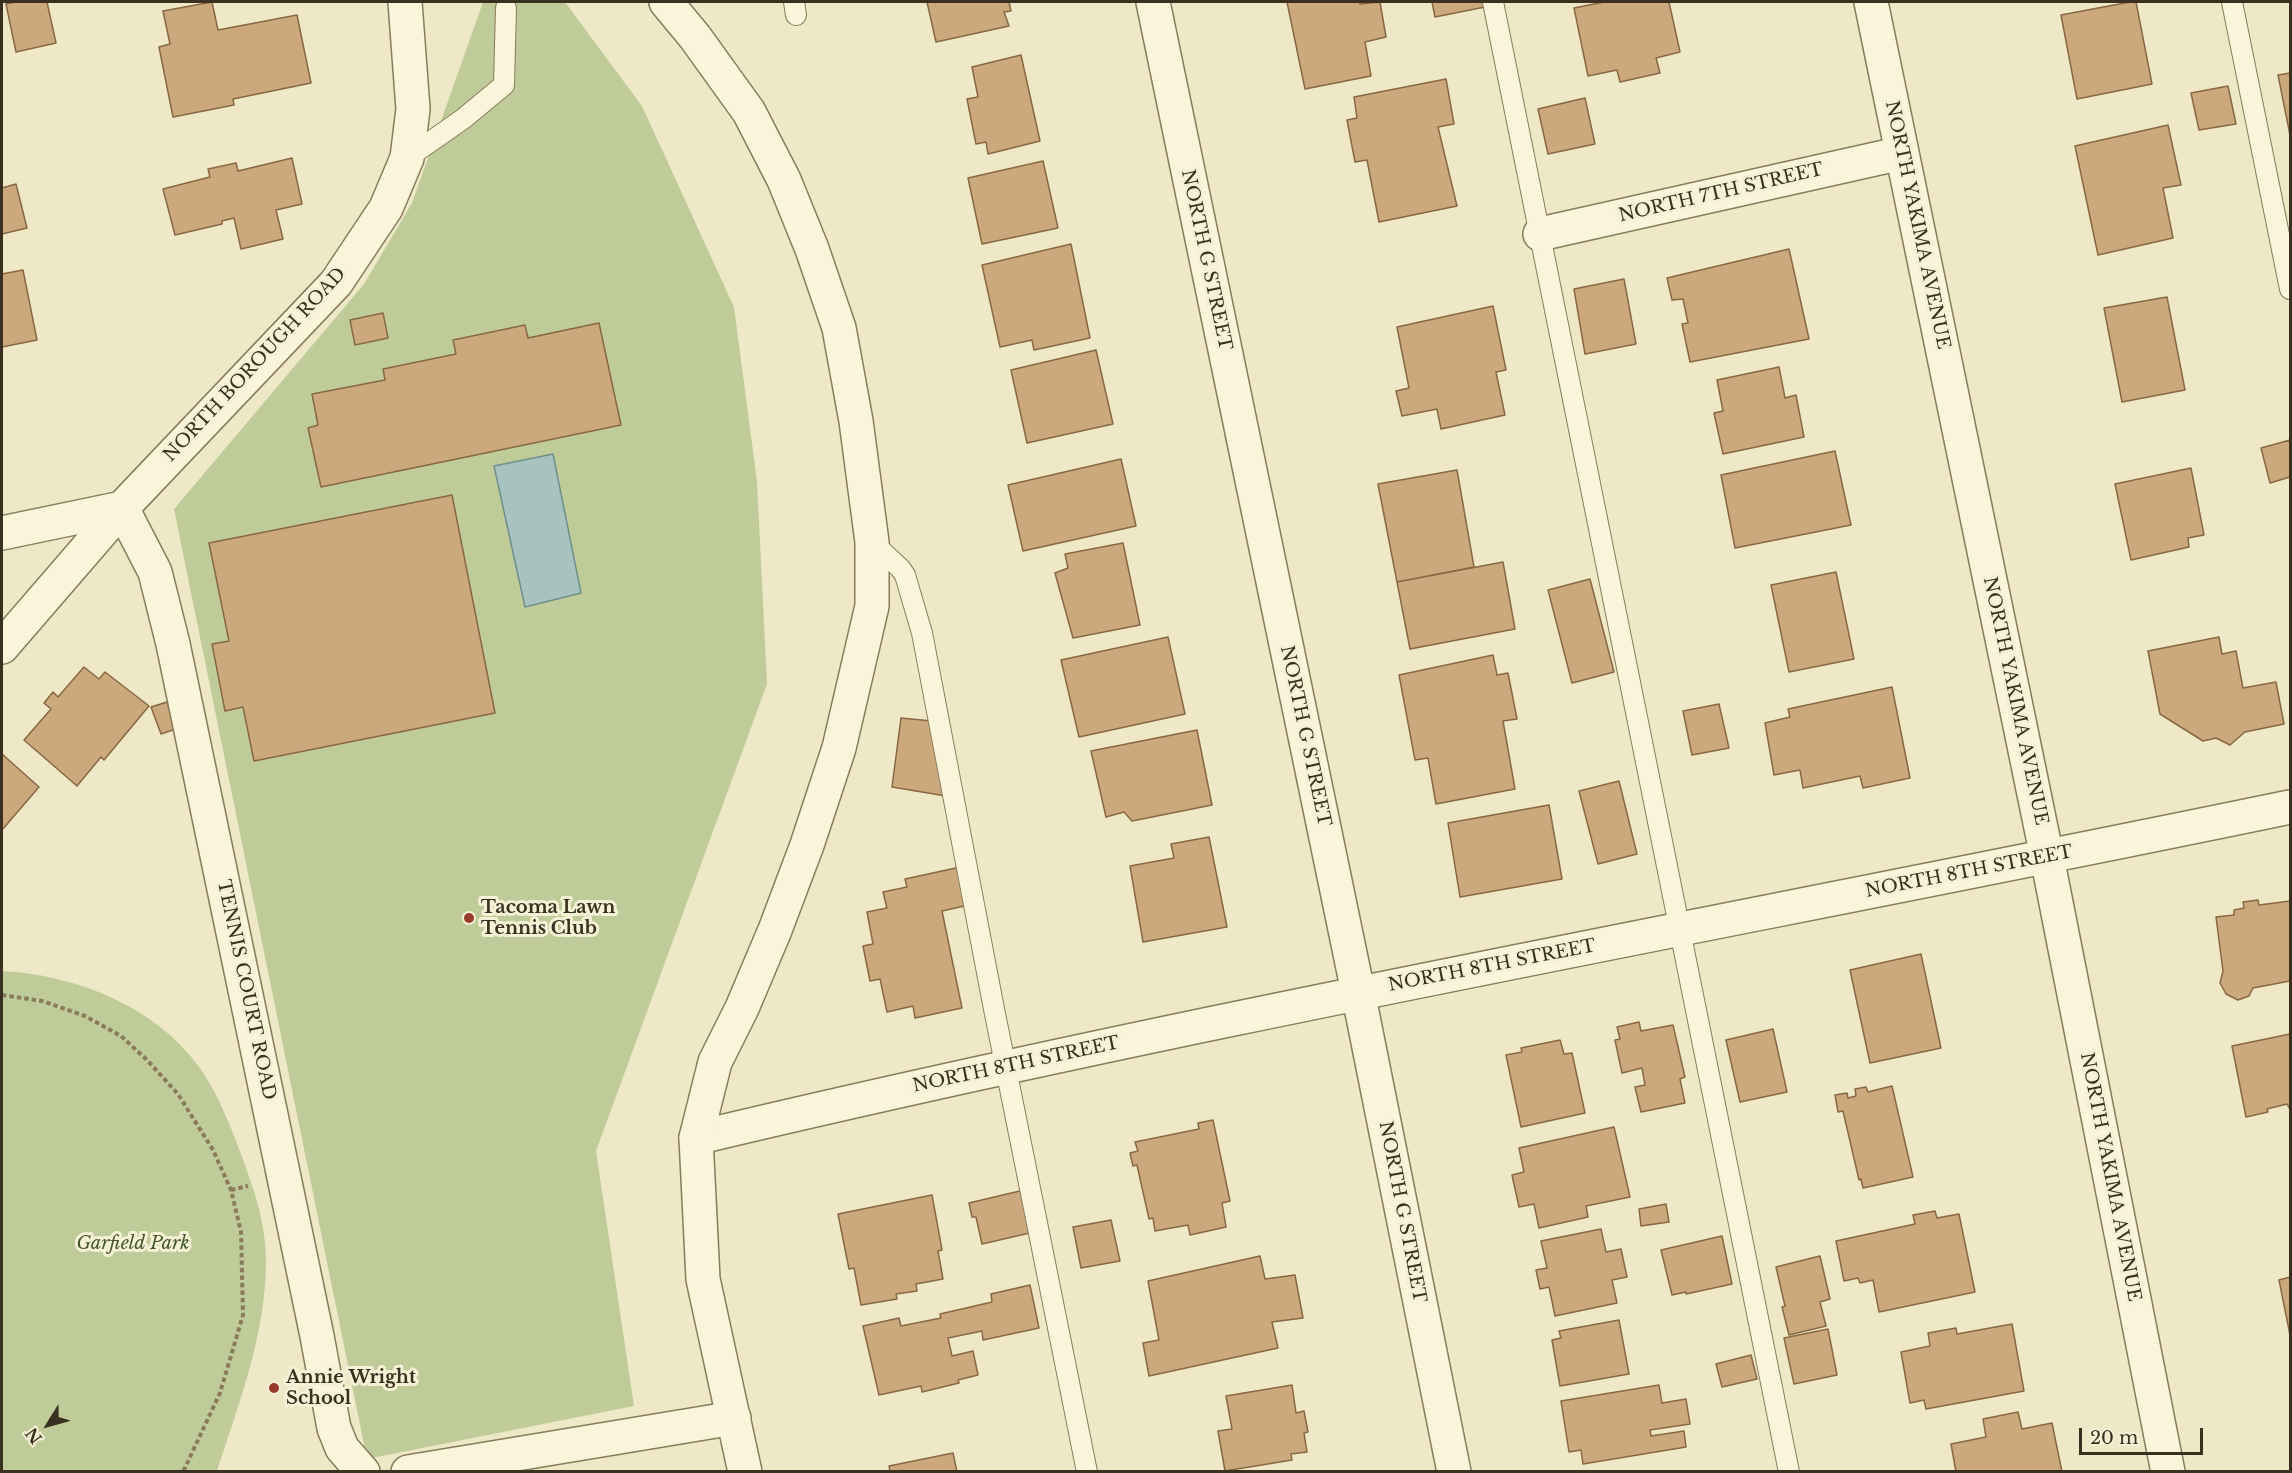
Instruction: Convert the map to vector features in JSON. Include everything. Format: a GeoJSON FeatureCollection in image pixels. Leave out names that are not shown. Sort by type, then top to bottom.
{"type":"FeatureCollection","features":[{"type":"Feature","properties":{"kind":"street","name":"NORTH BOROUGH ROAD"},"geometry":{"type":"LineString","coordinates":[[2,647],[122,508],[336,283],[386,208],[407,158],[413,109],[405,2]]}},
{"type":"Feature","properties":{"kind":"street"},"geometry":{"type":"LineString","coordinates":[[666,2],[695,37],[748,112],[784,180],[812,249],[839,328],[856,421],[872,542],[872,606],[839,748],[807,845],[775,930],[742,1008],[715,1062],[696,1138],[703,1279],[745,1472]]}},
{"type":"Feature","properties":{"kind":"street","name":"NORTH G STREET"},"geometry":{"type":"LineString","coordinates":[[1153,2],[1358,992],[1454,1472]]}},
{"type":"Feature","properties":{"kind":"street","name":"NORTH YAKIMA AVENUE"},"geometry":{"type":"LineString","coordinates":[[1870,2],[2047,857],[2168,1472]]}},
{"type":"Feature","properties":{"kind":"street","name":"NORTH 7TH STREET"},"geometry":{"type":"LineString","coordinates":[[1540,234],[1902,153]]}},
{"type":"Feature","properties":{"kind":"street"},"geometry":{"type":"LineString","coordinates":[[2,532],[122,508]]}},
{"type":"Feature","properties":{"kind":"street","name":"TENNIS COURT ROAD"},"geometry":{"type":"LineString","coordinates":[[122,508],[155,572],[173,644],[317,1336],[334,1428],[342,1448],[363,1472]]}},
{"type":"Feature","properties":{"kind":"street","name":"NORTH 8TH STREET"},"geometry":{"type":"LineString","coordinates":[[696,1138],[1006,1066],[1358,992],[2290,807]]}},
{"type":"Feature","properties":{"kind":"street"},"geometry":{"type":"LineString","coordinates":[[408,1472],[734,1418]]}},
{"type":"Feature","properties":{"kind":"lane"},"geometry":{"type":"LineString","coordinates":[[1493,2],[1789,1472]]}},
{"type":"Feature","properties":{"kind":"lane"},"geometry":{"type":"LineString","coordinates":[[2232,2],[2290,289]]}},
{"type":"Feature","properties":{"kind":"lane"},"geometry":{"type":"LineString","coordinates":[[407,158],[463,119],[504,85],[506,8]]}},
{"type":"Feature","properties":{"kind":"lane"},"geometry":{"type":"LineString","coordinates":[[872,542],[900,568],[918,616],[1087,1472]]}},
{"type":"Feature","properties":{"kind":"path"},"geometry":{"type":"LineString","coordinates":[[2,995],[42,1001],[85,1016],[120,1036],[146,1059],[178,1094],[213,1150],[231,1190],[241,1232],[243,1315],[220,1394],[183,1472]]}},
{"type":"Feature","properties":{"kind":"green space","name":"Tacoma Lawn Tennis Club"},"geometry":{"type":"Polygon","coordinates":[[[483,2],[565,2],[642,106],[734,307],[757,481],[767,684],[596,1151],[634,1406],[367,1459],[174,509],[364,284],[412,203],[483,2]]]}},
{"type":"Feature","properties":{"kind":"green space","name":"Garfield Park"},"geometry":{"type":"Polygon","coordinates":[[[2,971],[58,979],[85,987],[137,1011],[182,1046],[200,1068],[228,1121],[259,1208],[266,1249],[266,1264],[265,1291],[256,1344],[217,1471],[2,1471],[2,971]]]}},
{"type":"Feature","properties":{"kind":"water"},"geometry":{"type":"Polygon","coordinates":[[[553,454],[581,593],[525,607],[494,466],[553,454]]]}},
{"type":"Feature","properties":{"kind":"building"},"geometry":{"type":"Polygon","coordinates":[[[47,2],[56,43],[16,52],[6,4],[47,2]]]}},
{"type":"Feature","properties":{"kind":"building"},"geometry":{"type":"Polygon","coordinates":[[[212,2],[218,30],[297,15],[311,83],[233,99],[234,105],[173,117],[159,47],[170,44],[163,11],[212,2]]]}},
{"type":"Feature","properties":{"kind":"building"},"geometry":{"type":"Polygon","coordinates":[[[927,2],[1009,2],[1011,11],[1004,12],[1009,26],[936,42],[927,2]]]}},
{"type":"Feature","properties":{"kind":"building"},"geometry":{"type":"Polygon","coordinates":[[[1287,2],[1359,2],[1360,4],[1380,2],[1386,37],[1365,42],[1371,76],[1305,89],[1287,2]]]}},
{"type":"Feature","properties":{"kind":"building"},"geometry":{"type":"Polygon","coordinates":[[[1432,2],[1484,2],[1485,7],[1435,17],[1432,2]]]}},
{"type":"Feature","properties":{"kind":"building"},"geometry":{"type":"Polygon","coordinates":[[[1604,2],[1669,2],[1680,52],[1656,58],[1660,73],[1620,82],[1617,70],[1588,76],[1574,8],[1604,2]]]}},
{"type":"Feature","properties":{"kind":"building"},"geometry":{"type":"Polygon","coordinates":[[[2136,2],[2152,84],[2077,99],[2061,15],[2136,2]]]}},
{"type":"Feature","properties":{"kind":"building"},"geometry":{"type":"Polygon","coordinates":[[[1021,55],[1040,141],[988,154],[986,142],[976,144],[967,99],[978,97],[972,67],[1021,55]]]}},
{"type":"Feature","properties":{"kind":"building"},"geometry":{"type":"Polygon","coordinates":[[[2290,73],[2290,135],[2278,75],[2290,73]]]}},
{"type":"Feature","properties":{"kind":"building"},"geometry":{"type":"Polygon","coordinates":[[[1446,79],[1454,124],[1438,127],[1457,206],[1379,222],[1367,160],[1355,162],[1347,120],[1357,118],[1354,97],[1446,79]]]}},
{"type":"Feature","properties":{"kind":"building"},"geometry":{"type":"Polygon","coordinates":[[[2228,86],[2236,124],[2199,130],[2191,93],[2228,86]]]}},
{"type":"Feature","properties":{"kind":"building"},"geometry":{"type":"Polygon","coordinates":[[[1585,98],[1595,144],[1548,154],[1538,109],[1585,98]]]}},
{"type":"Feature","properties":{"kind":"building"},"geometry":{"type":"Polygon","coordinates":[[[2168,125],[2181,185],[2163,188],[2173,238],[2098,255],[2075,146],[2168,125]]]}},
{"type":"Feature","properties":{"kind":"building"},"geometry":{"type":"Polygon","coordinates":[[[292,158],[302,204],[276,210],[283,239],[241,249],[234,218],[222,221],[222,224],[175,235],[163,189],[210,177],[208,169],[236,163],[238,171],[292,158]]]}},
{"type":"Feature","properties":{"kind":"building"},"geometry":{"type":"Polygon","coordinates":[[[1043,161],[1058,228],[982,244],[968,178],[1043,161]]]}},
{"type":"Feature","properties":{"kind":"building"},"geometry":{"type":"Polygon","coordinates":[[[16,184],[27,228],[2,234],[2,188],[16,184]]]}},
{"type":"Feature","properties":{"kind":"building"},"geometry":{"type":"Polygon","coordinates":[[[1071,244],[1090,338],[1034,350],[1032,340],[1000,347],[982,265],[1071,244]]]}},
{"type":"Feature","properties":{"kind":"building"},"geometry":{"type":"Polygon","coordinates":[[[1789,249],[1809,339],[1690,362],[1682,324],[1688,323],[1683,299],[1672,300],[1667,278],[1789,249]]]}},
{"type":"Feature","properties":{"kind":"building"},"geometry":{"type":"Polygon","coordinates":[[[23,270],[37,340],[2,347],[2,274],[23,270]]]}},
{"type":"Feature","properties":{"kind":"building"},"geometry":{"type":"Polygon","coordinates":[[[1624,279],[1636,344],[1585,354],[1574,289],[1624,279]]]}},
{"type":"Feature","properties":{"kind":"building"},"geometry":{"type":"Polygon","coordinates":[[[2167,297],[2185,390],[2122,402],[2104,308],[2167,297]]]}},
{"type":"Feature","properties":{"kind":"building"},"geometry":{"type":"Polygon","coordinates":[[[1493,306],[1506,370],[1496,372],[1505,415],[1441,429],[1437,409],[1402,416],[1396,391],[1409,388],[1397,327],[1493,306]]]}},
{"type":"Feature","properties":{"kind":"building"},"geometry":{"type":"Polygon","coordinates":[[[383,313],[388,338],[355,345],[350,320],[383,313]]]}},
{"type":"Feature","properties":{"kind":"building"},"geometry":{"type":"Polygon","coordinates":[[[599,323],[621,425],[321,487],[308,428],[318,425],[312,394],[385,380],[383,369],[456,354],[453,340],[525,325],[528,338],[599,323]]]}},
{"type":"Feature","properties":{"kind":"building"},"geometry":{"type":"Polygon","coordinates":[[[1096,350],[1113,424],[1027,443],[1011,370],[1096,350]]]}},
{"type":"Feature","properties":{"kind":"building"},"geometry":{"type":"Polygon","coordinates":[[[1779,367],[1785,398],[1796,395],[1804,437],[1723,454],[1714,413],[1723,411],[1717,380],[1779,367]]]}},
{"type":"Feature","properties":{"kind":"building"},"geometry":{"type":"Polygon","coordinates":[[[2290,440],[2290,477],[2270,483],[2261,448],[2290,440]]]}},
{"type":"Feature","properties":{"kind":"building"},"geometry":{"type":"Polygon","coordinates":[[[1835,451],[1851,525],[1735,548],[1721,475],[1835,451]]]}},
{"type":"Feature","properties":{"kind":"building"},"geometry":{"type":"Polygon","coordinates":[[[1121,459],[1136,526],[1023,551],[1008,485],[1121,459]]]}},
{"type":"Feature","properties":{"kind":"building"},"geometry":{"type":"Polygon","coordinates":[[[2191,468],[2204,535],[2188,538],[2189,547],[2131,560],[2115,484],[2191,468]]]}},
{"type":"Feature","properties":{"kind":"building"},"geometry":{"type":"Polygon","coordinates":[[[1457,470],[1474,567],[1397,582],[1378,484],[1457,470]]]}},
{"type":"Feature","properties":{"kind":"building"},"geometry":{"type":"Polygon","coordinates":[[[452,495],[495,713],[254,761],[243,707],[225,711],[212,644],[229,641],[209,543],[452,495]]]}},
{"type":"Feature","properties":{"kind":"building"},"geometry":{"type":"Polygon","coordinates":[[[1123,543],[1140,625],[1073,638],[1055,573],[1068,568],[1065,554],[1123,543]]]}},
{"type":"Feature","properties":{"kind":"building"},"geometry":{"type":"Polygon","coordinates":[[[1503,562],[1515,629],[1410,649],[1397,582],[1503,562]]]}},
{"type":"Feature","properties":{"kind":"building"},"geometry":{"type":"Polygon","coordinates":[[[1836,572],[1854,659],[1789,672],[1771,585],[1836,572]]]}},
{"type":"Feature","properties":{"kind":"building"},"geometry":{"type":"Polygon","coordinates":[[[1590,579],[1614,672],[1572,683],[1548,590],[1590,579]]]}},
{"type":"Feature","properties":{"kind":"building"},"geometry":{"type":"Polygon","coordinates":[[[1168,637],[1185,714],[1079,737],[1061,660],[1168,637]]]}},
{"type":"Feature","properties":{"kind":"building"},"geometry":{"type":"Polygon","coordinates":[[[2219,637],[2222,654],[2236,651],[2243,688],[2276,682],[2284,724],[2245,732],[2230,745],[2216,738],[2203,741],[2160,714],[2148,651],[2219,637]]]}},
{"type":"Feature","properties":{"kind":"building"},"geometry":{"type":"Polygon","coordinates":[[[1493,655],[1497,675],[1508,673],[1517,719],[1503,721],[1515,789],[1436,804],[1428,758],[1415,760],[1399,675],[1493,655]]]}},
{"type":"Feature","properties":{"kind":"building"},"geometry":{"type":"Polygon","coordinates":[[[84,667],[99,679],[105,672],[149,706],[104,760],[101,757],[77,786],[24,740],[51,709],[44,703],[53,692],[58,697],[84,667]]]}},
{"type":"Feature","properties":{"kind":"building"},"geometry":{"type":"Polygon","coordinates":[[[1892,687],[1910,778],[1863,788],[1860,776],[1803,788],[1800,770],[1774,775],[1765,723],[1790,717],[1788,709],[1892,687]]]}},
{"type":"Feature","properties":{"kind":"building"},"geometry":{"type":"Polygon","coordinates":[[[167,702],[176,729],[161,734],[151,707],[167,702]]]}},
{"type":"Feature","properties":{"kind":"building"},"geometry":{"type":"Polygon","coordinates":[[[1719,704],[1729,748],[1692,755],[1683,711],[1719,704]]]}},
{"type":"Feature","properties":{"kind":"building"},"geometry":{"type":"Polygon","coordinates":[[[901,718],[932,721],[946,796],[892,787],[901,718]]]}},
{"type":"Feature","properties":{"kind":"building"},"geometry":{"type":"Polygon","coordinates":[[[1197,730],[1212,805],[1132,821],[1124,812],[1106,817],[1091,751],[1197,730]]]}},
{"type":"Feature","properties":{"kind":"building"},"geometry":{"type":"Polygon","coordinates":[[[2,754],[39,787],[2,830],[2,754]]]}},
{"type":"Feature","properties":{"kind":"building"},"geometry":{"type":"Polygon","coordinates":[[[1619,781],[1637,854],[1598,864],[1579,791],[1619,781]]]}},
{"type":"Feature","properties":{"kind":"building"},"geometry":{"type":"Polygon","coordinates":[[[1549,805],[1562,879],[1460,897],[1448,823],[1549,805]]]}},
{"type":"Feature","properties":{"kind":"building"},"geometry":{"type":"Polygon","coordinates":[[[1209,837],[1227,927],[1143,942],[1130,866],[1174,858],[1171,844],[1209,837]]]}},
{"type":"Feature","properties":{"kind":"building"},"geometry":{"type":"Polygon","coordinates":[[[965,866],[973,904],[942,911],[962,1008],[915,1018],[913,1006],[887,1012],[880,979],[870,981],[863,946],[873,944],[867,912],[887,908],[883,892],[907,887],[905,879],[965,866]]]}},
{"type":"Feature","properties":{"kind":"building"},"geometry":{"type":"Polygon","coordinates":[[[2258,900],[2259,905],[2290,901],[2290,981],[2253,988],[2249,996],[2238,1000],[2226,994],[2220,983],[2223,971],[2216,917],[2234,915],[2234,910],[2244,908],[2243,902],[2258,900]]]}},
{"type":"Feature","properties":{"kind":"building"},"geometry":{"type":"Polygon","coordinates":[[[1921,954],[1941,1048],[1870,1063],[1850,970],[1921,954]]]}},
{"type":"Feature","properties":{"kind":"building"},"geometry":{"type":"Polygon","coordinates":[[[1639,1022],[1641,1031],[1673,1025],[1685,1077],[1680,1079],[1685,1103],[1641,1112],[1635,1087],[1645,1085],[1642,1068],[1622,1073],[1615,1040],[1620,1039],[1617,1027],[1639,1022]]]}},
{"type":"Feature","properties":{"kind":"building"},"geometry":{"type":"Polygon","coordinates":[[[1773,1029],[1787,1092],[1740,1102],[1726,1040],[1773,1029]]]}},
{"type":"Feature","properties":{"kind":"building"},"geometry":{"type":"Polygon","coordinates":[[[2290,1034],[2290,1109],[2287,1104],[2267,1109],[2268,1112],[2246,1117],[2232,1046],[2290,1034]]]}},
{"type":"Feature","properties":{"kind":"building"},"geometry":{"type":"Polygon","coordinates":[[[1560,1040],[1564,1054],[1572,1053],[1585,1113],[1521,1127],[1506,1055],[1522,1052],[1521,1048],[1560,1040]]]}},
{"type":"Feature","properties":{"kind":"building"},"geometry":{"type":"Polygon","coordinates":[[[1892,1086],[1913,1177],[1863,1188],[1861,1179],[1859,1180],[1843,1111],[1838,1112],[1835,1095],[1847,1093],[1848,1098],[1856,1096],[1855,1089],[1866,1087],[1868,1092],[1892,1086]]]}},
{"type":"Feature","properties":{"kind":"building"},"geometry":{"type":"Polygon","coordinates":[[[1213,1120],[1230,1201],[1222,1203],[1226,1227],[1190,1235],[1188,1225],[1155,1231],[1153,1218],[1149,1219],[1137,1165],[1133,1166],[1130,1153],[1138,1151],[1135,1142],[1199,1129],[1198,1123],[1213,1120]]]}},
{"type":"Feature","properties":{"kind":"building"},"geometry":{"type":"Polygon","coordinates":[[[1614,1127],[1630,1197],[1586,1206],[1588,1217],[1539,1228],[1534,1204],[1519,1207],[1512,1175],[1524,1172],[1519,1148],[1614,1127]]]}},
{"type":"Feature","properties":{"kind":"building"},"geometry":{"type":"Polygon","coordinates":[[[1024,1190],[1034,1232],[982,1244],[976,1217],[972,1217],[969,1203],[1024,1190]]]}},
{"type":"Feature","properties":{"kind":"building"},"geometry":{"type":"Polygon","coordinates":[[[932,1195],[942,1250],[938,1251],[943,1279],[916,1284],[917,1291],[896,1294],[897,1299],[861,1305],[854,1268],[849,1269],[838,1214],[932,1195]]]}},
{"type":"Feature","properties":{"kind":"building"},"geometry":{"type":"Polygon","coordinates":[[[1666,1204],[1669,1222],[1641,1226],[1639,1209],[1666,1204]]]}},
{"type":"Feature","properties":{"kind":"building"},"geometry":{"type":"Polygon","coordinates":[[[1935,1211],[1937,1218],[1959,1214],[1975,1292],[1879,1312],[1873,1280],[1860,1283],[1858,1278],[1844,1281],[1836,1241],[1915,1224],[1913,1215],[1935,1211]]]}},
{"type":"Feature","properties":{"kind":"building"},"geometry":{"type":"Polygon","coordinates":[[[1111,1220],[1120,1261],[1081,1268],[1073,1227],[1111,1220]]]}},
{"type":"Feature","properties":{"kind":"building"},"geometry":{"type":"Polygon","coordinates":[[[1601,1229],[1606,1252],[1621,1249],[1627,1277],[1612,1280],[1617,1303],[1555,1316],[1549,1287],[1540,1289],[1536,1270],[1547,1268],[1541,1241],[1601,1229]]]}},
{"type":"Feature","properties":{"kind":"building"},"geometry":{"type":"Polygon","coordinates":[[[1722,1236],[1732,1284],[1672,1295],[1661,1250],[1722,1236]]]}},
{"type":"Feature","properties":{"kind":"building"},"geometry":{"type":"Polygon","coordinates":[[[1260,1256],[1265,1279],[1295,1275],[1303,1318],[1272,1322],[1278,1348],[1149,1376],[1143,1343],[1159,1340],[1148,1281],[1260,1256]]]}},
{"type":"Feature","properties":{"kind":"building"},"geometry":{"type":"Polygon","coordinates":[[[1820,1256],[1830,1299],[1820,1302],[1826,1326],[1789,1335],[1776,1267],[1820,1256]]]}},
{"type":"Feature","properties":{"kind":"building"},"geometry":{"type":"Polygon","coordinates":[[[2290,1277],[2290,1335],[2279,1280],[2290,1277]]]}},
{"type":"Feature","properties":{"kind":"building"},"geometry":{"type":"Polygon","coordinates":[[[1030,1285],[1039,1328],[983,1340],[982,1331],[948,1338],[952,1356],[973,1351],[978,1375],[958,1380],[959,1383],[922,1392],[921,1386],[879,1395],[863,1326],[899,1318],[901,1326],[941,1318],[940,1314],[992,1302],[991,1294],[1030,1285]]]}},
{"type":"Feature","properties":{"kind":"building"},"geometry":{"type":"Polygon","coordinates":[[[1619,1320],[1629,1374],[1560,1386],[1552,1340],[1561,1338],[1559,1331],[1619,1320]]]}},
{"type":"Feature","properties":{"kind":"building"},"geometry":{"type":"Polygon","coordinates":[[[2012,1324],[2024,1391],[1926,1409],[1924,1400],[1910,1403],[1901,1352],[1930,1346],[1928,1333],[1956,1328],[1957,1334],[2012,1324]]]}},
{"type":"Feature","properties":{"kind":"building"},"geometry":{"type":"Polygon","coordinates":[[[1828,1329],[1837,1375],[1794,1384],[1784,1338],[1828,1329]]]}},
{"type":"Feature","properties":{"kind":"building"},"geometry":{"type":"Polygon","coordinates":[[[1751,1355],[1757,1379],[1722,1387],[1716,1364],[1751,1355]]]}},
{"type":"Feature","properties":{"kind":"building"},"geometry":{"type":"Polygon","coordinates":[[[1292,1385],[1296,1413],[1304,1411],[1308,1432],[1304,1433],[1307,1452],[1291,1454],[1292,1460],[1225,1471],[1218,1431],[1232,1429],[1226,1396],[1292,1385]]]}},
{"type":"Feature","properties":{"kind":"building"},"geometry":{"type":"Polygon","coordinates":[[[1659,1385],[1662,1403],[1686,1399],[1690,1424],[1650,1430],[1651,1436],[1684,1431],[1686,1447],[1583,1464],[1581,1450],[1569,1452],[1561,1401],[1659,1385]]]}},
{"type":"Feature","properties":{"kind":"building"},"geometry":{"type":"Polygon","coordinates":[[[2018,1412],[2022,1429],[2052,1423],[2062,1472],[1956,1472],[1951,1444],[1986,1437],[1983,1419],[2018,1412]]]}},
{"type":"Feature","properties":{"kind":"building"},"geometry":{"type":"Polygon","coordinates":[[[953,1453],[957,1472],[890,1472],[889,1466],[953,1453]]]}},
{"type":"Feature","properties":{"kind":"place","name":"Tacoma Lawn Tennis Club"},"geometry":{"type":"Point","coordinates":[469,918]}},
{"type":"Feature","properties":{"kind":"place","name":"Annie Wright School"},"geometry":{"type":"Point","coordinates":[274,1388]}}]}
